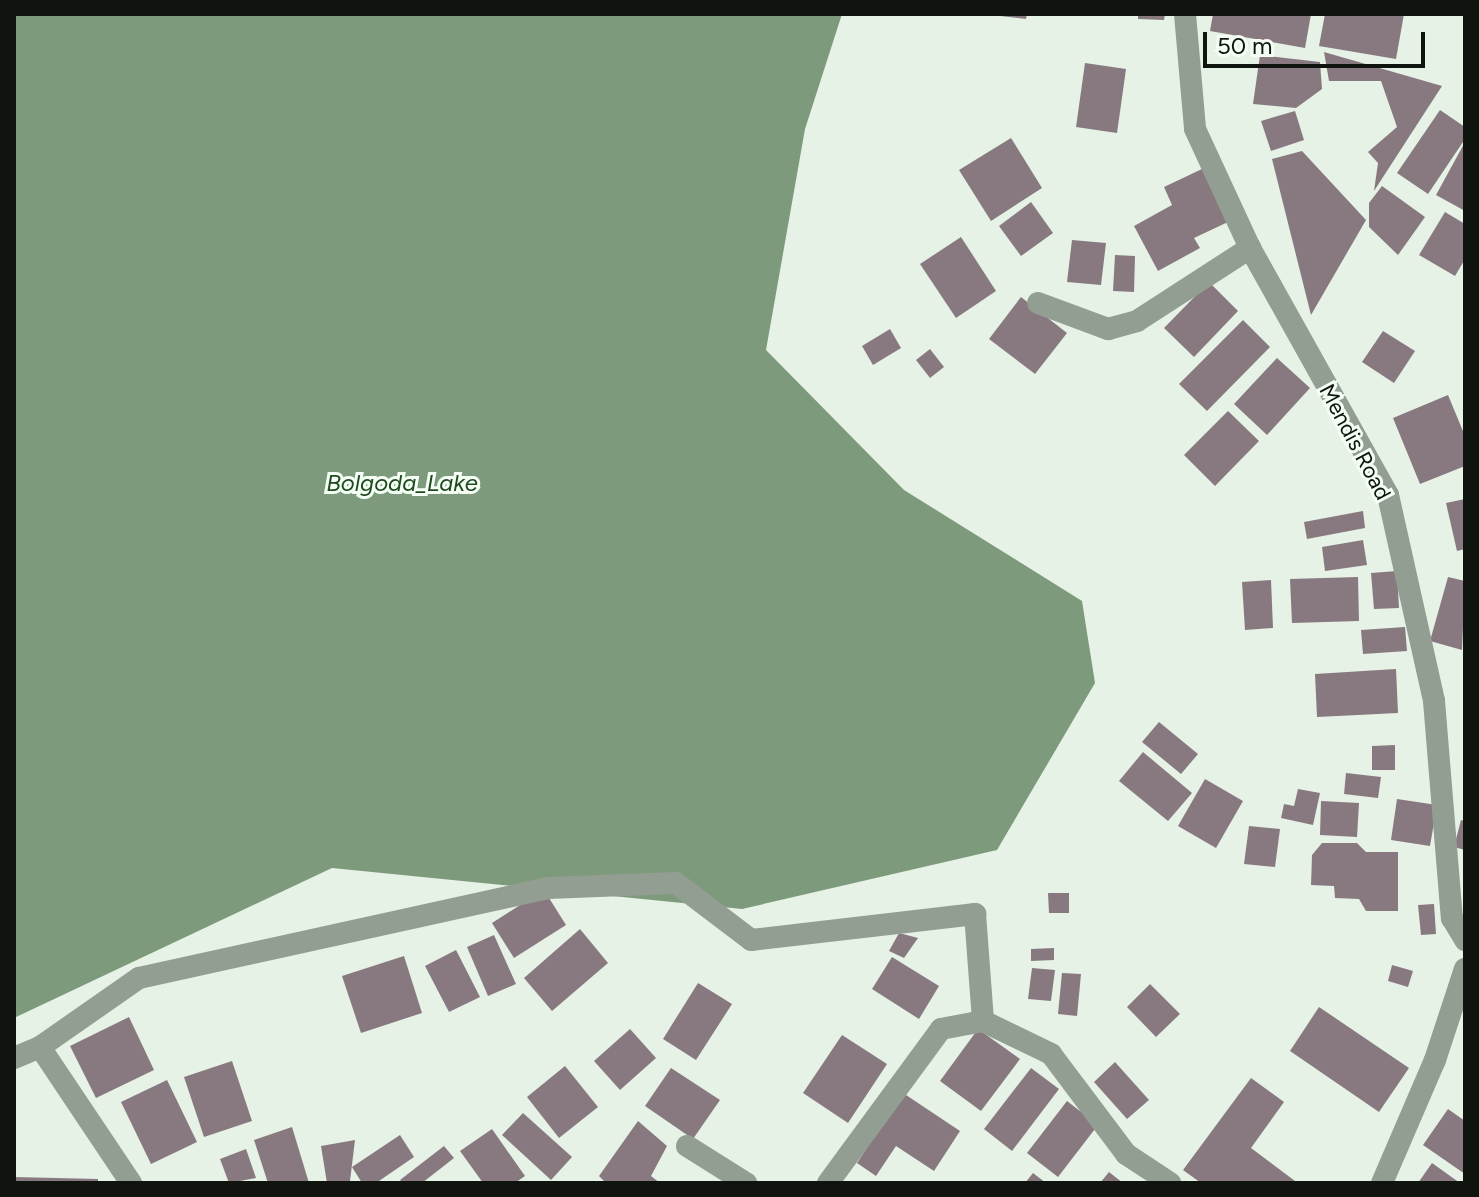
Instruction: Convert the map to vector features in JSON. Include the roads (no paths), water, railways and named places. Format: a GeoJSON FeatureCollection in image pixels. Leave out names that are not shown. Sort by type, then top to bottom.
{"type":"FeatureCollection","features":[{"type":"Feature","properties":{"kind":"street","name":"Mendis Road"},"geometry":{"type":"LineString","coordinates":[[1185,14],[1195,129],[1250,248],[1388,495],[1434,701],[1452,918],[1465,940]]}},
{"type":"Feature","properties":{"kind":"street"},"geometry":{"type":"LineString","coordinates":[[1038,303],[1108,329],[1137,321],[1250,248]]}},
{"type":"Feature","properties":{"kind":"street"},"geometry":{"type":"LineString","coordinates":[[14,1058],[40,1047],[139,978],[548,888],[676,883],[751,940],[975,914],[983,1021]]}},
{"type":"Feature","properties":{"kind":"street"},"geometry":{"type":"LineString","coordinates":[[1382,1183],[1435,1060],[1465,969]]}},
{"type":"Feature","properties":{"kind":"street"},"geometry":{"type":"LineString","coordinates":[[828,1183],[941,1029],[983,1021],[1051,1054],[1126,1154],[1170,1183]]}},
{"type":"Feature","properties":{"kind":"street"},"geometry":{"type":"LineString","coordinates":[[40,1047],[131,1183]]}},
{"type":"Feature","properties":{"kind":"street"},"geometry":{"type":"LineString","coordinates":[[687,1146],[746,1183]]}},
{"type":"Feature","properties":{"kind":"water","name":"Bolgoda_Lake"},"geometry":{"type":"Polygon","coordinates":[[[14,14],[842,14],[805,129],[766,350],[904,490],[1082,601],[1095,683],[997,850],[742,909],[332,868],[14,1018],[14,14]]]}}]}
